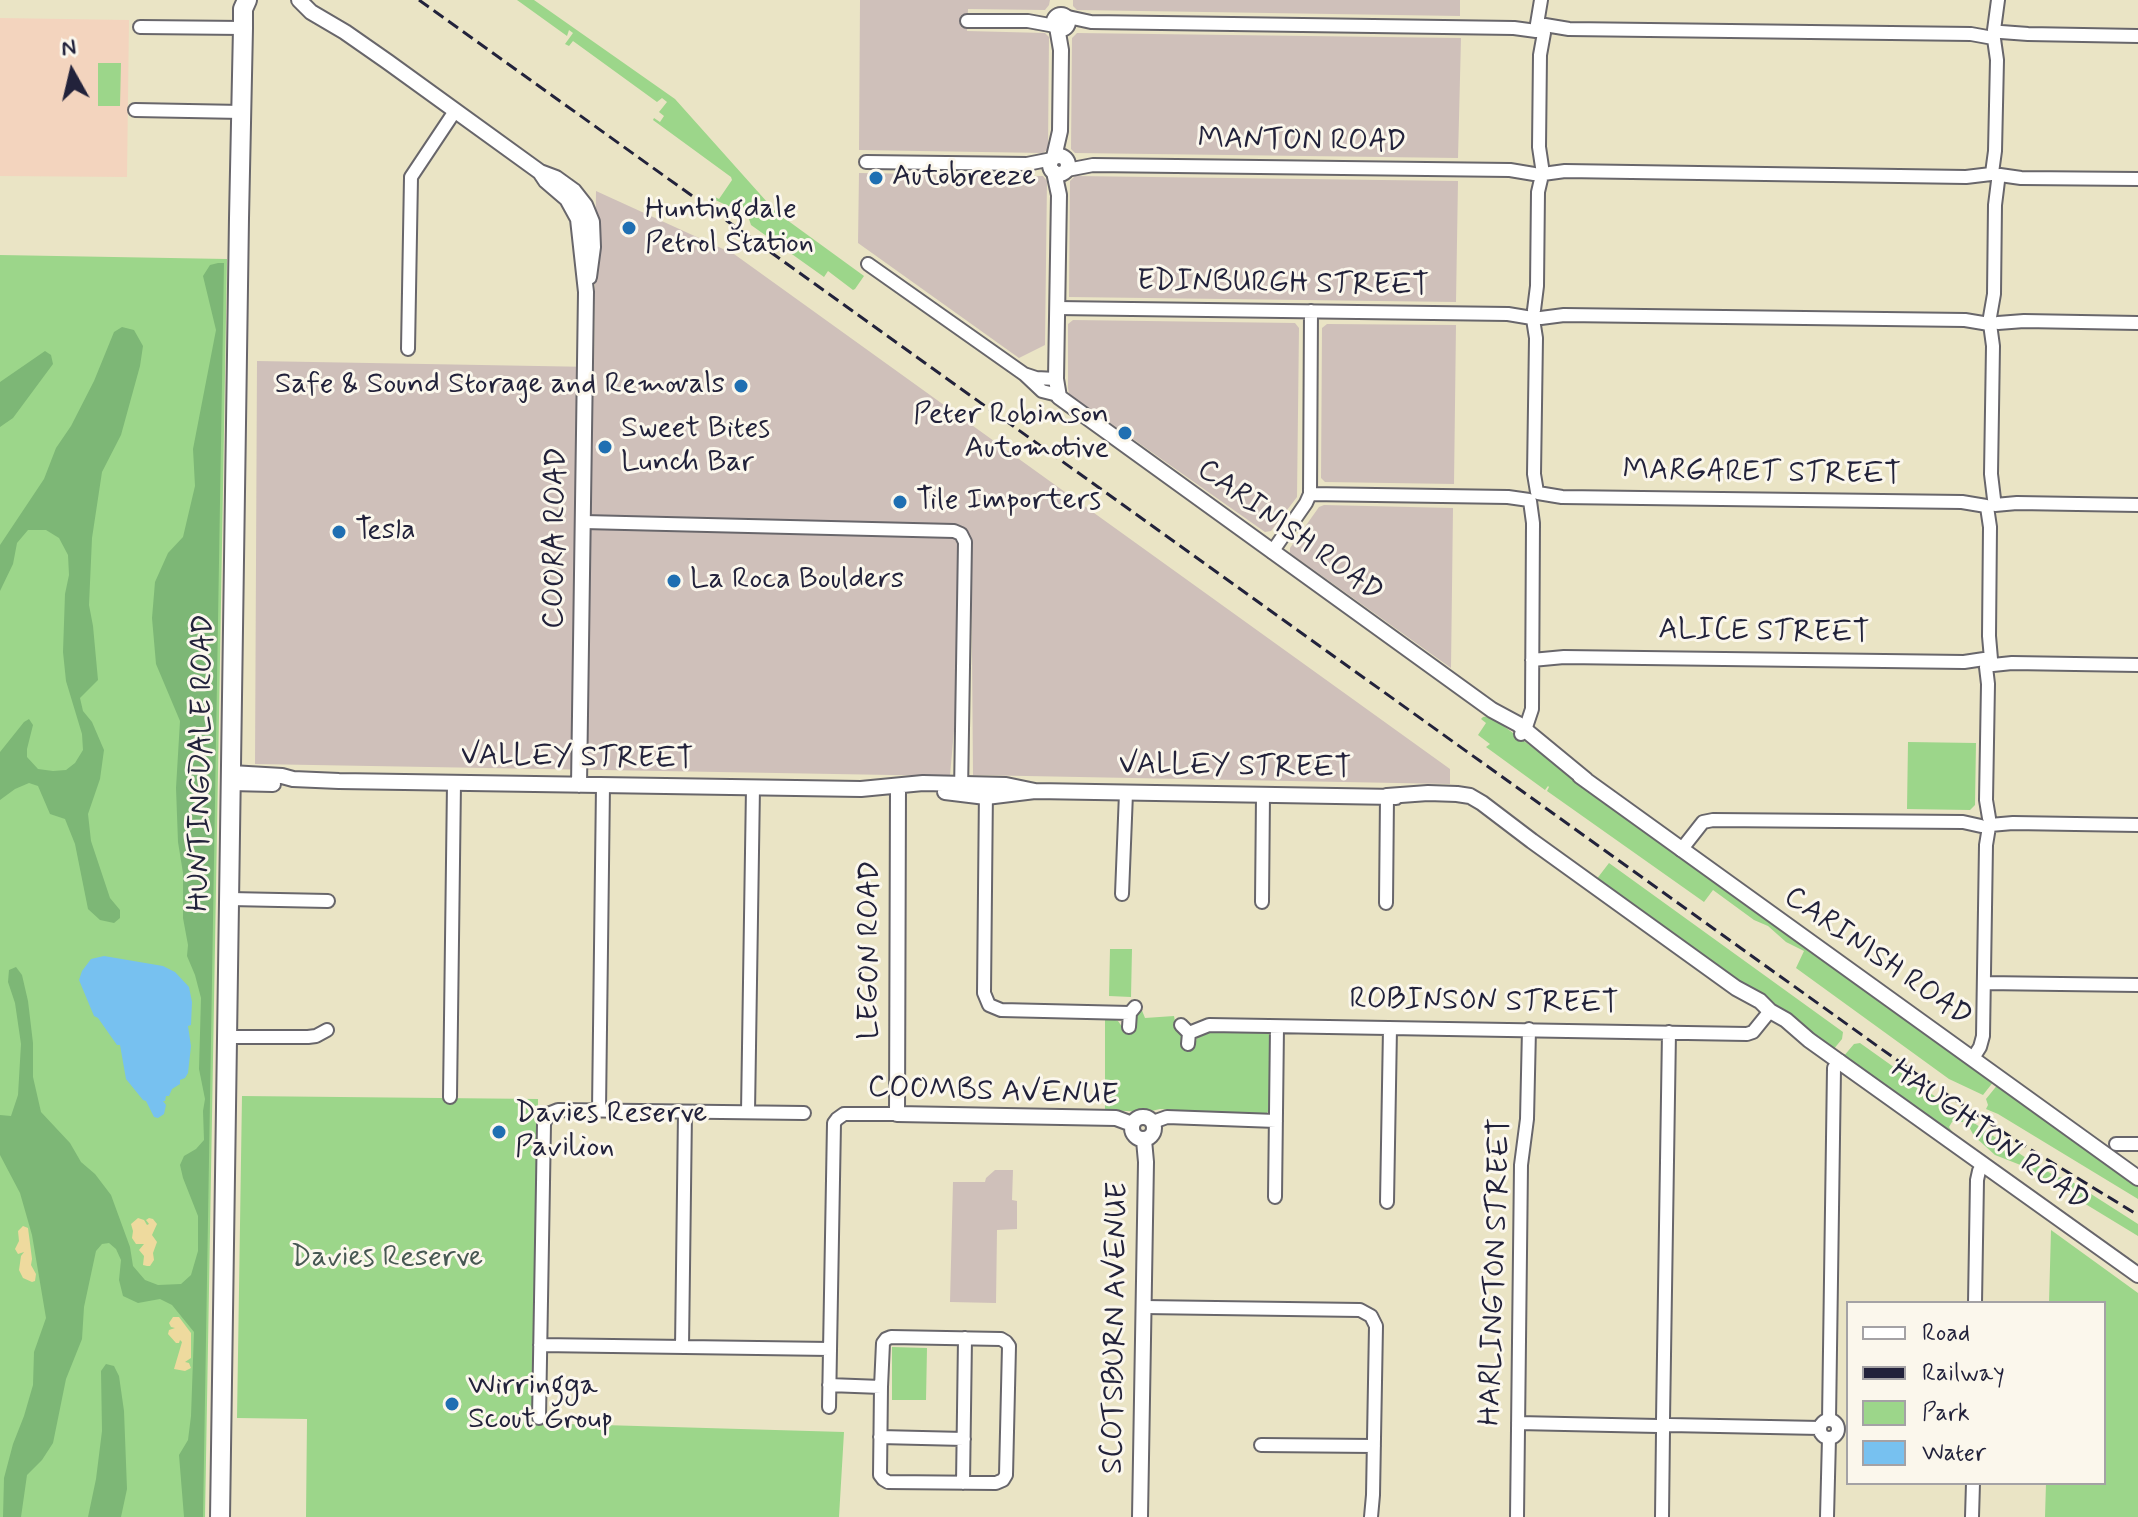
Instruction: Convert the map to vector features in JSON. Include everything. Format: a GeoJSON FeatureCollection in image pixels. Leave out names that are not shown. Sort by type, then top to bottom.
{"type":"FeatureCollection","features":[{"type":"Feature","properties":{"kind":"main road","name":"HUNTINGDALE ROAD"},"geometry":{"type":"LineString","coordinates":[[220,1517],[243,9]]}},
{"type":"Feature","properties":{"kind":"street"},"geometry":{"type":"LineString","coordinates":[[1058,395],[1061,0]]}},
{"type":"Feature","properties":{"kind":"street"},"geometry":{"type":"LineString","coordinates":[[1519,729],[1531,703],[1541,0]]}},
{"type":"Feature","properties":{"kind":"street"},"geometry":{"type":"LineString","coordinates":[[303,2],[455,111],[411,177],[408,349]]}},
{"type":"Feature","properties":{"kind":"street"},"geometry":{"type":"LineString","coordinates":[[1968,1055],[1983,1024],[1998,5]]}},
{"type":"Feature","properties":{"kind":"street"},"geometry":{"type":"LineString","coordinates":[[140,27],[243,9]]}},
{"type":"Feature","properties":{"kind":"street"},"geometry":{"type":"LineString","coordinates":[[967,21],[2138,36]]}},
{"type":"Feature","properties":{"kind":"street"},"geometry":{"type":"LineString","coordinates":[[135,110],[242,112]]}},
{"type":"Feature","properties":{"kind":"street","name":"COORA ROAD"},"geometry":{"type":"LineString","coordinates":[[455,111],[540,172],[584,218],[584,522],[579,785]]}},
{"type":"Feature","properties":{"kind":"street","name":"MANTON ROAD"},"geometry":{"type":"LineString","coordinates":[[866,162],[2138,179]]}},
{"type":"Feature","properties":{"kind":"street","name":"CARINISH ROAD"},"geometry":{"type":"LineString","coordinates":[[868,264],[1024,374],[1042,391],[1058,395],[1681,850],[2138,1178]]}},
{"type":"Feature","properties":{"kind":"street","name":"EDINBURGH STREET"},"geometry":{"type":"LineString","coordinates":[[1057,308],[2138,323]]}},
{"type":"Feature","properties":{"kind":"street"},"geometry":{"type":"LineString","coordinates":[[1272,552],[1310,494],[1311,311]]}},
{"type":"Feature","properties":{"kind":"street","name":"CARINISH ROAD"},"geometry":{"type":"LineString","coordinates":[[1024,374],[1056,379]]}},
{"type":"Feature","properties":{"kind":"street","name":"MARGARET STREET"},"geometry":{"type":"LineString","coordinates":[[1310,494],[2138,505]]}},
{"type":"Feature","properties":{"kind":"street"},"geometry":{"type":"LineString","coordinates":[[584,522],[954,531],[961,534],[965,542],[961,789]]}},
{"type":"Feature","properties":{"kind":"street","name":"ALICE STREET"},"geometry":{"type":"LineString","coordinates":[[1532,656],[2138,665]]}},
{"type":"Feature","properties":{"kind":"street","name":"VALLEY STREET"},"geometry":{"type":"LineString","coordinates":[[231,778],[282,776],[293,779],[454,783],[861,789],[878,793],[961,789],[1463,799]]}},
{"type":"Feature","properties":{"kind":"street"},"geometry":{"type":"LineString","coordinates":[[450,1097],[454,783]]}},
{"type":"Feature","properties":{"kind":"street"},"geometry":{"type":"LineString","coordinates":[[599,1110],[603,785]]}},
{"type":"Feature","properties":{"kind":"street"},"geometry":{"type":"LineString","coordinates":[[748,1112],[753,787]]}},
{"type":"Feature","properties":{"kind":"street","name":"LEGON ROAD"},"geometry":{"type":"LineString","coordinates":[[897,1114],[898,790]]}},
{"type":"Feature","properties":{"kind":"street"},"geometry":{"type":"LineString","coordinates":[[986,791],[984,993],[989,1005],[1001,1010],[1131,1016]]}},
{"type":"Feature","properties":{"kind":"street"},"geometry":{"type":"LineString","coordinates":[[1122,894],[1126,793]]}},
{"type":"Feature","properties":{"kind":"street"},"geometry":{"type":"LineString","coordinates":[[1262,902],[1263,795]]}},
{"type":"Feature","properties":{"kind":"street"},"geometry":{"type":"LineString","coordinates":[[1386,903],[1387,796]]}},
{"type":"Feature","properties":{"kind":"street","name":"HAUGHTON ROAD"},"geometry":{"type":"LineString","coordinates":[[1463,799],[1532,841],[1736,988],[1797,1037],[1809,1040],[1840,1061],[2138,1275]]}},
{"type":"Feature","properties":{"kind":"street"},"geometry":{"type":"LineString","coordinates":[[1681,850],[1703,822],[1713,820],[2138,825]]}},
{"type":"Feature","properties":{"kind":"street"},"geometry":{"type":"LineString","coordinates":[[230,899],[328,901]]}},
{"type":"Feature","properties":{"kind":"street"},"geometry":{"type":"LineString","coordinates":[[1984,983],[2138,985]]}},
{"type":"Feature","properties":{"kind":"street","name":"ROBINSON STREET"},"geometry":{"type":"LineString","coordinates":[[1186,1034],[1209,1025],[1751,1033],[1767,1015]]}},
{"type":"Feature","properties":{"kind":"street"},"geometry":{"type":"LineString","coordinates":[[1275,1197],[1277,1027]]}},
{"type":"Feature","properties":{"kind":"street"},"geometry":{"type":"LineString","coordinates":[[1387,1202],[1390,1028]]}},
{"type":"Feature","properties":{"kind":"street","name":"HARLINGTON STREET"},"geometry":{"type":"LineString","coordinates":[[1517,1517],[1521,1165],[1527,1119],[1529,1029]]}},
{"type":"Feature","properties":{"kind":"street"},"geometry":{"type":"LineString","coordinates":[[228,1037],[308,1037],[327,1030]]}},
{"type":"Feature","properties":{"kind":"street"},"geometry":{"type":"LineString","coordinates":[[1662,1517],[1669,1032]]}},
{"type":"Feature","properties":{"kind":"street"},"geometry":{"type":"LineString","coordinates":[[1827,1517],[1833,1429],[1834,1068],[1840,1061]]}},
{"type":"Feature","properties":{"kind":"street"},"geometry":{"type":"LineString","coordinates":[[539,1418],[544,1124],[548,1114],[558,1110],[804,1113]]}},
{"type":"Feature","properties":{"kind":"street"},"geometry":{"type":"LineString","coordinates":[[682,1347],[685,1112]]}},
{"type":"Feature","properties":{"kind":"street","name":"COOMBS AVENUE"},"geometry":{"type":"LineString","coordinates":[[830,1349],[834,1129],[837,1119],[844,1114],[897,1114],[1116,1118],[1132,1124]]}},
{"type":"Feature","properties":{"kind":"street"},"geometry":{"type":"LineString","coordinates":[[1144,1117],[1153,1122],[1153,1133],[1144,1140],[1134,1136],[1132,1124],[1144,1117]]}},
{"type":"Feature","properties":{"kind":"street","name":"COOMBS AVENUE"},"geometry":{"type":"LineString","coordinates":[[1153,1122],[1167,1117],[1276,1121]]}},
{"type":"Feature","properties":{"kind":"street","name":"SCOTSBURN AVENUE"},"geometry":{"type":"LineString","coordinates":[[1140,1517],[1144,1140]]}},
{"type":"Feature","properties":{"kind":"street"},"geometry":{"type":"LineString","coordinates":[[2116,1144],[2138,1144]]}},
{"type":"Feature","properties":{"kind":"street"},"geometry":{"type":"LineString","coordinates":[[1975,1301],[1977,1180],[1983,1164]]}},
{"type":"Feature","properties":{"kind":"street"},"geometry":{"type":"LineString","coordinates":[[1144,1307],[1360,1310],[1368,1313],[1376,1326],[1371,1517]]}},
{"type":"Feature","properties":{"kind":"street"},"geometry":{"type":"LineString","coordinates":[[963,1483],[965,1338]]}},
{"type":"Feature","properties":{"kind":"street"},"geometry":{"type":"LineString","coordinates":[[886,1339],[1001,1339],[1009,1346],[1006,1475],[1003,1480],[996,1483],[963,1483],[888,1482],[883,1479],[880,1475],[881,1387],[883,1343],[886,1339]]}},
{"type":"Feature","properties":{"kind":"street"},"geometry":{"type":"LineString","coordinates":[[540,1345],[830,1349],[829,1407]]}},
{"type":"Feature","properties":{"kind":"street"},"geometry":{"type":"LineString","coordinates":[[829,1385],[881,1387]]}},
{"type":"Feature","properties":{"kind":"street"},"geometry":{"type":"LineString","coordinates":[[1518,1423],[1833,1429]]}},
{"type":"Feature","properties":{"kind":"street"},"geometry":{"type":"LineString","coordinates":[[880,1437],[964,1439]]}},
{"type":"Feature","properties":{"kind":"street"},"geometry":{"type":"LineString","coordinates":[[1261,1445],[1374,1446]]}},
{"type":"Feature","properties":{"kind":"street"},"geometry":{"type":"LineString","coordinates":[[1972,1517],[1973,1485]]}},
{"type":"Feature","properties":{"kind":"shaded area"},"geometry":{"type":"Polygon","coordinates":[[[860,0],[1050,0],[1045,10],[968,9],[967,31],[1045,33],[1049,37],[1048,149],[1043,153],[859,150],[860,0]]]}},
{"type":"Feature","properties":{"kind":"shaded area"},"geometry":{"type":"Polygon","coordinates":[[[1073,0],[1460,0],[1460,16],[1077,10],[1073,0]]]}},
{"type":"Feature","properties":{"kind":"shaded area"},"geometry":{"type":"Polygon","coordinates":[[[0,18],[129,20],[127,177],[0,176],[0,18]]]}},
{"type":"Feature","properties":{"kind":"shaded area"},"geometry":{"type":"Polygon","coordinates":[[[1077,33],[1461,38],[1458,158],[1075,153],[1071,149],[1072,38],[1077,33]]]}},
{"type":"Feature","properties":{"kind":"shaded area"},"geometry":{"type":"Polygon","coordinates":[[[859,173],[1043,176],[1047,181],[1045,345],[1019,358],[858,243],[859,173]]]}},
{"type":"Feature","properties":{"kind":"shaded area"},"geometry":{"type":"Polygon","coordinates":[[[1075,176],[1458,181],[1456,302],[1069,297],[1070,181],[1075,176]]]}},
{"type":"Feature","properties":{"kind":"shaded area"},"geometry":{"type":"Polygon","coordinates":[[[596,191],[734,254],[1450,769],[1450,784],[973,775],[971,534],[950,776],[255,764],[257,361],[594,367],[596,191]]]}},
{"type":"Feature","properties":{"kind":"shaded area"},"geometry":{"type":"Polygon","coordinates":[[[1073,320],[1295,323],[1299,328],[1297,497],[1271,531],[1265,532],[1069,394],[1068,324],[1073,320]]]}},
{"type":"Feature","properties":{"kind":"shaded area"},"geometry":{"type":"Polygon","coordinates":[[[1327,324],[1456,325],[1454,484],[1325,482],[1321,478],[1322,328],[1327,324]]]}},
{"type":"Feature","properties":{"kind":"shaded area"},"geometry":{"type":"Polygon","coordinates":[[[1319,507],[1453,508],[1451,668],[1290,553],[1290,548],[1319,507]]]}},
{"type":"Feature","properties":{"kind":"shaded area"},"geometry":{"type":"Polygon","coordinates":[[[995,1170],[1013,1170],[1012,1200],[1017,1201],[1017,1229],[997,1230],[996,1303],[950,1302],[953,1182],[985,1182],[995,1170]]]}},
{"type":"Feature","properties":{"kind":"green space"},"geometry":{"type":"Polygon","coordinates":[[[517,0],[534,0],[675,99],[776,212],[864,276],[855,289],[828,271],[824,277],[751,225],[749,219],[735,209],[713,199],[719,199],[731,177],[653,120],[660,122],[664,116],[659,112],[667,102],[662,98],[657,102],[573,41],[569,46],[565,44],[573,33],[569,30],[567,36],[517,0]]]}},
{"type":"Feature","properties":{"kind":"green space"},"geometry":{"type":"Polygon","coordinates":[[[98,63],[121,63],[120,106],[98,106],[98,63]]]}},
{"type":"Feature","properties":{"kind":"green space"},"geometry":{"type":"Polygon","coordinates":[[[0,255],[227,259],[205,1517],[0,1517],[0,255]]]}},
{"type":"Feature","properties":{"kind":"green space"},"geometry":{"type":"Polygon","coordinates":[[[224,263],[203,1517],[184,1517],[179,1455],[188,1440],[191,1416],[194,1332],[172,1305],[160,1299],[138,1303],[123,1296],[119,1280],[121,1260],[109,1243],[102,1244],[96,1251],[84,1307],[82,1339],[66,1379],[53,1443],[27,1475],[21,1517],[3,1517],[4,1478],[33,1385],[34,1352],[46,1318],[32,1235],[20,1193],[0,1155],[0,1115],[11,1116],[18,1095],[21,1044],[15,1003],[8,982],[9,970],[16,967],[22,975],[28,1001],[33,1077],[41,1112],[111,1195],[130,1247],[133,1266],[145,1280],[158,1285],[181,1284],[191,1275],[198,1251],[198,1216],[180,1165],[184,1156],[204,1140],[205,1099],[199,1069],[201,998],[187,956],[183,918],[183,873],[178,842],[176,788],[180,721],[156,664],[152,618],[155,582],[168,553],[183,537],[195,486],[193,449],[216,330],[203,276],[210,265],[224,263]]]}},
{"type":"Feature","properties":{"kind":"green space"},"geometry":{"type":"Polygon","coordinates":[[[122,327],[134,330],[143,346],[121,435],[102,472],[92,538],[89,605],[98,680],[80,698],[83,711],[92,722],[104,750],[100,779],[88,814],[91,841],[110,898],[120,910],[120,918],[114,923],[100,920],[88,909],[75,844],[65,819],[50,814],[38,786],[29,783],[0,800],[0,752],[24,722],[29,719],[33,725],[27,757],[38,769],[66,770],[83,750],[82,734],[66,681],[63,652],[68,555],[59,538],[46,530],[28,530],[17,543],[13,564],[0,591],[0,545],[44,479],[56,448],[94,381],[114,332],[122,327]]]}},
{"type":"Feature","properties":{"kind":"green space"},"geometry":{"type":"Polygon","coordinates":[[[45,351],[51,355],[53,364],[13,418],[0,427],[0,382],[45,351]]]}},
{"type":"Feature","properties":{"kind":"green space"},"geometry":{"type":"Polygon","coordinates":[[[1490,716],[1994,1081],[1983,1095],[1949,1079],[1796,968],[1804,951],[1786,942],[1768,926],[1754,920],[1713,890],[1704,902],[1547,791],[1548,786],[1545,790],[1486,747],[1490,744],[1478,735],[1486,723],[1481,719],[1490,716]]]}},
{"type":"Feature","properties":{"kind":"green space"},"geometry":{"type":"Polygon","coordinates":[[[1908,742],[1976,743],[1975,805],[1970,810],[1907,809],[1908,742]]]}},
{"type":"Feature","properties":{"kind":"green space"},"geometry":{"type":"Polygon","coordinates":[[[1609,863],[1843,1032],[1842,1039],[1833,1050],[1596,880],[1609,863]]]}},
{"type":"Feature","properties":{"kind":"green space"},"geometry":{"type":"Polygon","coordinates":[[[1110,949],[1132,949],[1131,997],[1109,996],[1110,949]]]}},
{"type":"Feature","properties":{"kind":"green space"},"geometry":{"type":"Polygon","coordinates":[[[1141,1008],[1145,1018],[1174,1016],[1185,1047],[1194,1046],[1198,1036],[1211,1031],[1269,1034],[1272,1043],[1271,1108],[1267,1113],[1105,1110],[1105,1017],[1118,1021],[1125,1031],[1135,1030],[1134,1020],[1141,1008]]]}},
{"type":"Feature","properties":{"kind":"green space"},"geometry":{"type":"Polygon","coordinates":[[[1860,1043],[1964,1117],[1963,1122],[1952,1122],[1949,1127],[1955,1136],[1843,1057],[1854,1044],[1860,1043]]]}},
{"type":"Feature","properties":{"kind":"green space"},"geometry":{"type":"Polygon","coordinates":[[[1999,1083],[2069,1138],[2072,1136],[2138,1184],[2138,1199],[1986,1109],[1986,1099],[1999,1083]]]}},
{"type":"Feature","properties":{"kind":"green space","name":"Davies Reserve"},"geometry":{"type":"Polygon","coordinates":[[[242,1096],[538,1099],[534,1423],[844,1432],[839,1517],[306,1517],[307,1419],[237,1418],[242,1096]]]}},
{"type":"Feature","properties":{"kind":"green space"},"geometry":{"type":"Polygon","coordinates":[[[1971,1121],[2035,1164],[2057,1177],[2066,1178],[2138,1224],[2138,1236],[2023,1166],[1995,1155],[1974,1136],[1968,1125],[1971,1121]]]}},
{"type":"Feature","properties":{"kind":"green space"},"geometry":{"type":"Polygon","coordinates":[[[2051,1230],[2138,1293],[2138,1517],[2045,1517],[2046,1485],[2106,1485],[2106,1301],[2049,1301],[2051,1230]]]}},
{"type":"Feature","properties":{"kind":"green space"},"geometry":{"type":"Polygon","coordinates":[[[892,1347],[927,1348],[926,1400],[892,1400],[892,1347]]]}},
{"type":"Feature","properties":{"kind":"green space"},"geometry":{"type":"Polygon","coordinates":[[[106,1364],[114,1366],[119,1376],[124,1411],[127,1489],[121,1517],[88,1517],[102,1431],[101,1371],[106,1364]]]}},
{"type":"Feature","properties":{"kind":"sand"},"geometry":{"type":"Polygon","coordinates":[[[138,1218],[147,1225],[149,1218],[157,1224],[152,1235],[157,1242],[150,1266],[143,1265],[144,1256],[139,1250],[144,1244],[136,1244],[132,1238],[131,1224],[138,1218]]]}},
{"type":"Feature","properties":{"kind":"sand"},"geometry":{"type":"Polygon","coordinates":[[[23,1226],[28,1228],[31,1265],[36,1274],[32,1282],[23,1278],[19,1270],[24,1252],[18,1254],[15,1249],[19,1241],[18,1231],[23,1226]]]}},
{"type":"Feature","properties":{"kind":"sand"},"geometry":{"type":"Polygon","coordinates":[[[173,1317],[179,1317],[191,1333],[191,1358],[185,1362],[191,1368],[185,1371],[174,1369],[182,1342],[176,1343],[168,1334],[175,1328],[169,1323],[173,1317]]]}},
{"type":"Feature","properties":{"kind":"water"},"geometry":{"type":"Polygon","coordinates":[[[104,956],[163,966],[175,972],[189,987],[192,1002],[191,1025],[188,1026],[191,1046],[188,1073],[166,1096],[163,1101],[166,1105],[164,1114],[158,1118],[154,1117],[146,1101],[126,1079],[120,1045],[94,1016],[79,980],[91,959],[104,956]]]}},
{"type":"Feature","properties":{"kind":"railway"},"geometry":{"type":"LineString","coordinates":[[419,0],[1915,1073],[2015,1140],[2138,1215]]}},
{"type":"Feature","properties":{"kind":"place","name":"Autobreeze"},"geometry":{"type":"Point","coordinates":[876,178]}},
{"type":"Feature","properties":{"kind":"place","name":"Huntingdale Petrol Station"},"geometry":{"type":"Point","coordinates":[629,228]}},
{"type":"Feature","properties":{"kind":"place","name":"Safe & Sound Storage and Removals"},"geometry":{"type":"Point","coordinates":[741,386]}},
{"type":"Feature","properties":{"kind":"place","name":"Peter Robinson Automotive"},"geometry":{"type":"Point","coordinates":[1125,433]}},
{"type":"Feature","properties":{"kind":"place","name":"Sweet Bites Lunch Bar"},"geometry":{"type":"Point","coordinates":[605,447]}},
{"type":"Feature","properties":{"kind":"place","name":"Tile Importers"},"geometry":{"type":"Point","coordinates":[900,502]}},
{"type":"Feature","properties":{"kind":"place","name":"Tesla"},"geometry":{"type":"Point","coordinates":[339,532]}},
{"type":"Feature","properties":{"kind":"place","name":"La Roca Boulders"},"geometry":{"type":"Point","coordinates":[674,581]}},
{"type":"Feature","properties":{"kind":"place","name":"Davies Reserve Pavilion"},"geometry":{"type":"Point","coordinates":[499,1132]}},
{"type":"Feature","properties":{"kind":"place","name":"Wirringga Scout Group"},"geometry":{"type":"Point","coordinates":[452,1404]}}]}
